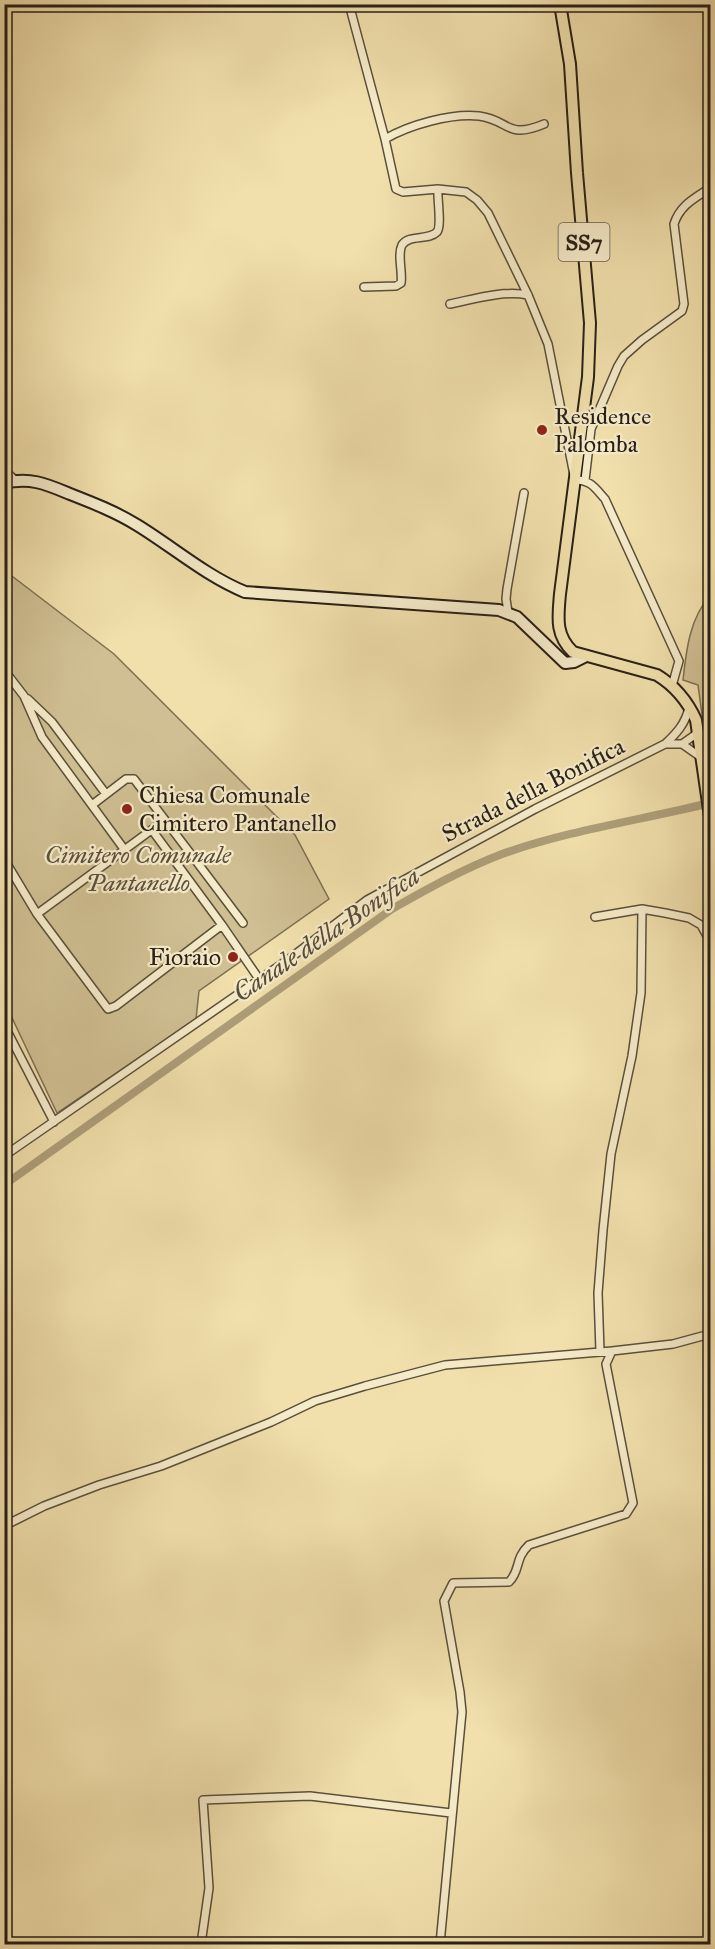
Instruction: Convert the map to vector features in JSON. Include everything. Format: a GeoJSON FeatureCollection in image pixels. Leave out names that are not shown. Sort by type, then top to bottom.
{"type":"FeatureCollection","features":[{"type":"Feature","properties":{"kind":"main road","name":"SS7"},"geometry":{"type":"LineString","coordinates":[[560,4],[570,64],[590,323],[580,480],[557,620],[564,643],[573,652],[657,675],[672,686],[689,705],[699,732],[711,817]]}},
{"type":"Feature","properties":{"kind":"main road"},"geometry":{"type":"LineString","coordinates":[[10,481],[38,481],[106,509],[135,523],[228,585],[245,592],[508,612],[517,617],[565,663],[574,662],[586,656]]}},
{"type":"Feature","properties":{"kind":"street"},"geometry":{"type":"LineString","coordinates":[[349,4],[385,138],[396,189],[403,192],[438,189],[466,192],[482,207],[492,221],[528,295],[548,344],[580,480],[605,499],[679,661],[672,686]]}},
{"type":"Feature","properties":{"kind":"street"},"geometry":{"type":"LineString","coordinates":[[385,138],[449,117],[466,115],[482,117],[511,130],[524,132],[544,124]]}},
{"type":"Feature","properties":{"kind":"street"},"geometry":{"type":"LineString","coordinates":[[580,480],[591,429],[624,356],[682,311],[684,304],[674,224],[683,206],[711,188]]}},
{"type":"Feature","properties":{"kind":"street"},"geometry":{"type":"LineString","coordinates":[[364,287],[396,286],[401,283],[403,273],[401,249],[404,243],[408,240],[429,236],[436,232],[439,226],[436,200],[438,189]]}},
{"type":"Feature","properties":{"kind":"street"},"geometry":{"type":"LineString","coordinates":[[450,304],[507,294],[528,295]]}},
{"type":"Feature","properties":{"kind":"street"},"geometry":{"type":"LineString","coordinates":[[4,470],[10,481]]}},
{"type":"Feature","properties":{"kind":"street"},"geometry":{"type":"LineString","coordinates":[[508,612],[507,589],[524,493]]}},
{"type":"Feature","properties":{"kind":"street"},"geometry":{"type":"LineString","coordinates":[[4,670],[24,696],[52,722],[106,794]]}},
{"type":"Feature","properties":{"kind":"street"},"geometry":{"type":"LineString","coordinates":[[24,696],[42,737],[124,849]]}},
{"type":"Feature","properties":{"kind":"street"},"geometry":{"type":"LineString","coordinates":[[665,744],[686,721],[689,705]]}},
{"type":"Feature","properties":{"kind":"street"},"geometry":{"type":"LineString","coordinates":[[680,730],[699,732]]}},
{"type":"Feature","properties":{"kind":"street"},"geometry":{"type":"LineString","coordinates":[[665,744],[682,744],[699,732]]}},
{"type":"Feature","properties":{"kind":"street","name":"Strada della Bonifica"},"geometry":{"type":"LineString","coordinates":[[4,1156],[259,979],[367,900],[535,809],[665,744]]}},
{"type":"Feature","properties":{"kind":"street"},"geometry":{"type":"LineString","coordinates":[[682,744],[702,759]]}},
{"type":"Feature","properties":{"kind":"street"},"geometry":{"type":"LineString","coordinates":[[92,805],[126,779],[134,779],[243,923]]}},
{"type":"Feature","properties":{"kind":"street"},"geometry":{"type":"LineString","coordinates":[[37,914],[165,820]]}},
{"type":"Feature","properties":{"kind":"street"},"geometry":{"type":"LineString","coordinates":[[152,830],[222,924],[259,979]]}},
{"type":"Feature","properties":{"kind":"street"},"geometry":{"type":"LineString","coordinates":[[4,859],[37,914],[108,1008],[116,1006],[222,924]]}},
{"type":"Feature","properties":{"kind":"street"},"geometry":{"type":"LineString","coordinates":[[600,1351],[598,1293],[603,1230],[611,1154],[632,1056],[641,993],[642,909]]}},
{"type":"Feature","properties":{"kind":"street"},"geometry":{"type":"LineString","coordinates":[[594,917],[642,909],[689,918],[701,925],[711,941]]}},
{"type":"Feature","properties":{"kind":"street"},"geometry":{"type":"LineString","coordinates":[[4,1025],[54,1122]]}},
{"type":"Feature","properties":{"kind":"street"},"geometry":{"type":"LineString","coordinates":[[4,1526],[44,1506],[99,1485],[161,1466],[271,1422],[315,1401],[366,1386],[445,1365],[673,1344],[711,1334]]}},
{"type":"Feature","properties":{"kind":"street"},"geometry":{"type":"LineString","coordinates":[[440,1944],[462,1712],[444,1601],[453,1583],[509,1581],[515,1576],[518,1558],[529,1545],[626,1514],[633,1503],[606,1364],[612,1350]]}},
{"type":"Feature","properties":{"kind":"street"},"geometry":{"type":"LineString","coordinates":[[201,1944],[208,1888],[203,1800],[310,1796],[451,1813]]}},
{"type":"Feature","properties":{"kind":"green space","name":"Cimitero Comunale Pantanello"},"geometry":{"type":"Polygon","coordinates":[[[4,570],[114,654],[295,835],[329,899],[199,991],[196,1019],[57,1113],[5,1003],[4,570]]]}},
{"type":"Feature","properties":{"kind":"green space"},"geometry":{"type":"Polygon","coordinates":[[[710,596],[710,774],[698,685],[683,680],[693,624],[703,604],[710,596]]]}},
{"type":"Feature","properties":{"kind":"waterway","name":"Canale della Bonifica"},"geometry":{"type":"LineString","coordinates":[[4,1185],[392,909],[432,887],[502,854],[528,846],[710,803]]}},
{"type":"Feature","properties":{"kind":"place","name":"Residence Palomba"},"geometry":{"type":"Point","coordinates":[542,430]}},
{"type":"Feature","properties":{"kind":"place","name":"Chiesa Comunale Cimitero Pantanello"},"geometry":{"type":"Point","coordinates":[127,809]}},
{"type":"Feature","properties":{"kind":"place","name":"Fioraio"},"geometry":{"type":"Point","coordinates":[233,957]}}]}
